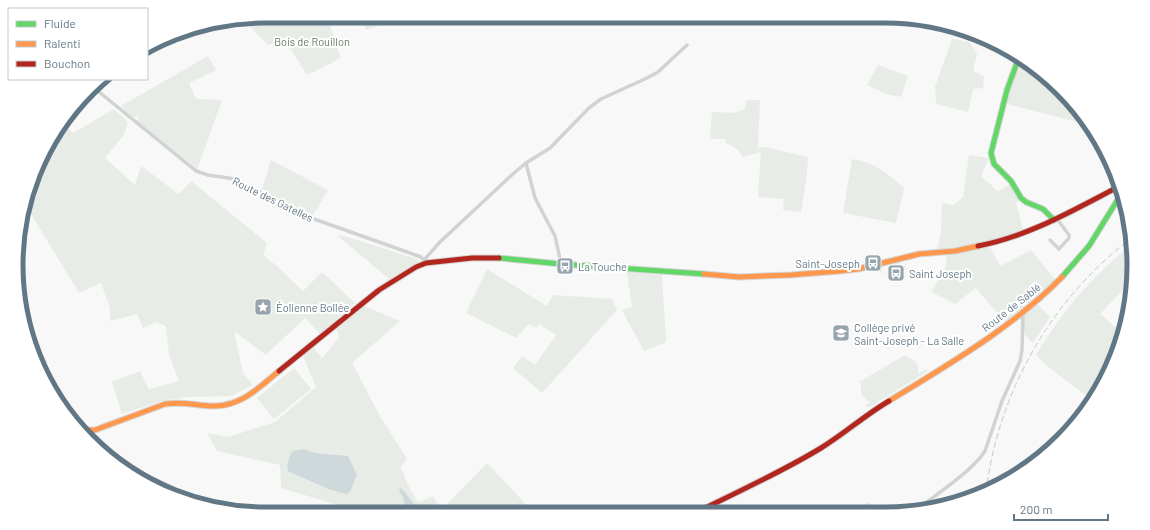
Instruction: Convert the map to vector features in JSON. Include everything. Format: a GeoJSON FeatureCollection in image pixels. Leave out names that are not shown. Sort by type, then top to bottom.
{"type":"FeatureCollection","features":[{"type":"Feature","properties":{"kind":"street"},"geometry":{"type":"LineString","coordinates":[[88,430],[95,430],[165,404],[177,402],[215,406],[228,404],[249,396],[379,290],[425,261],[454,229],[526,163],[550,148],[589,108],[600,99],[658,72],[687,45]]}},
{"type":"Feature","properties":{"kind":"street"},"geometry":{"type":"LineString","coordinates":[[1017,63],[1003,103],[991,153],[992,159],[997,168],[1011,181],[1021,198],[1026,202],[1043,209],[1069,235],[1069,238],[1059,249],[1050,240]]}},
{"type":"Feature","properties":{"kind":"street","name":"Route des Gatelles"},"geometry":{"type":"LineString","coordinates":[[97,91],[196,171],[208,175],[235,179],[314,219],[421,257],[425,261]]}},
{"type":"Feature","properties":{"kind":"street"},"geometry":{"type":"LineString","coordinates":[[526,163],[535,198],[555,236],[561,264]]}},
{"type":"Feature","properties":{"kind":"street"},"geometry":{"type":"LineString","coordinates":[[425,261],[489,257],[561,264],[739,277],[818,274],[858,269],[905,257],[954,251],[989,244],[1024,234],[1055,220],[1115,189]]}},
{"type":"Feature","properties":{"kind":"street","name":"Route de Sablé"},"geometry":{"type":"LineString","coordinates":[[708,507],[803,460],[830,443],[864,417],[1023,313],[1058,282],[1080,256],[1094,238],[1118,199]]}},
{"type":"Feature","properties":{"kind":"street"},"geometry":{"type":"LineString","coordinates":[[926,503],[972,466],[985,451],[1002,401],[1020,361],[1022,350],[1023,313]]}},
{"type":"Feature","properties":{"kind":"green space","name":"Bois de Rouillon"},"geometry":{"type":"Polygon","coordinates":[[[329,23],[341,58],[307,75],[285,40],[268,45],[248,24],[329,23]]]}},
{"type":"Feature","properties":{"kind":"green space"},"geometry":{"type":"Polygon","coordinates":[[[362,23],[386,23],[366,30],[362,23]]]}},
{"type":"Feature","properties":{"kind":"green space"},"geometry":{"type":"Polygon","coordinates":[[[952,39],[969,42],[977,54],[973,71],[984,76],[983,88],[973,89],[968,112],[936,104],[935,87],[952,39]]]}},
{"type":"Feature","properties":{"kind":"green space"},"geometry":{"type":"Polygon","coordinates":[[[208,56],[216,70],[189,83],[196,99],[222,100],[197,170],[136,120],[139,119],[137,116],[133,118],[121,106],[208,56]]]}},
{"type":"Feature","properties":{"kind":"green space"},"geometry":{"type":"Polygon","coordinates":[[[1015,61],[1045,83],[1067,105],[1078,120],[1078,122],[1003,103],[1015,61]]]}},
{"type":"Feature","properties":{"kind":"green space"},"geometry":{"type":"Polygon","coordinates":[[[878,65],[908,76],[901,97],[886,94],[867,85],[878,65]]]}},
{"type":"Feature","properties":{"kind":"green space"},"geometry":{"type":"Polygon","coordinates":[[[746,100],[760,100],[758,148],[764,147],[808,157],[801,212],[783,210],[784,199],[758,197],[761,152],[742,157],[740,152],[727,144],[725,139],[710,139],[712,112],[734,113],[745,109],[746,100]]]}},
{"type":"Feature","properties":{"kind":"green space"},"geometry":{"type":"Polygon","coordinates":[[[114,109],[128,122],[124,135],[105,158],[135,185],[141,166],[179,194],[191,181],[267,243],[263,255],[303,291],[322,272],[355,303],[320,334],[305,318],[266,355],[234,331],[243,373],[253,385],[232,396],[188,397],[165,400],[122,414],[112,382],[140,371],[149,389],[179,381],[169,355],[166,326],[156,322],[143,328],[137,314],[110,321],[110,308],[101,283],[79,293],[29,211],[41,172],[55,144],[67,127],[73,133],[114,109]]]}},
{"type":"Feature","properties":{"kind":"green space"},"geometry":{"type":"Polygon","coordinates":[[[969,155],[989,158],[981,176],[998,191],[1011,184],[1020,199],[1016,203],[1024,234],[989,245],[1000,266],[1031,250],[1057,282],[1037,304],[1050,317],[1033,343],[1021,331],[1022,321],[1019,319],[1009,327],[976,288],[955,304],[931,292],[946,267],[947,250],[937,250],[941,231],[942,203],[954,205],[963,197],[969,155]]]}},
{"type":"Feature","properties":{"kind":"green space"},"geometry":{"type":"Polygon","coordinates":[[[852,159],[860,160],[880,169],[904,188],[896,223],[843,213],[852,159]]]}},
{"type":"Feature","properties":{"kind":"green space"},"geometry":{"type":"Polygon","coordinates":[[[271,160],[328,190],[313,215],[276,198],[262,189],[271,160]]]}},
{"type":"Feature","properties":{"kind":"green space"},"geometry":{"type":"Polygon","coordinates":[[[341,235],[417,259],[419,262],[389,279],[338,236],[341,235]]]}},
{"type":"Feature","properties":{"kind":"green space"},"geometry":{"type":"Polygon","coordinates":[[[1126,249],[1126,287],[1100,314],[1118,330],[1109,358],[1095,386],[1088,397],[1051,369],[1036,355],[1056,324],[1078,296],[1126,249]]]}},
{"type":"Feature","properties":{"kind":"green space"},"geometry":{"type":"Polygon","coordinates":[[[908,260],[901,279],[878,271],[879,267],[883,266],[882,272],[897,275],[901,272],[908,260]]]}},
{"type":"Feature","properties":{"kind":"green space"},"geometry":{"type":"Polygon","coordinates":[[[901,261],[896,269],[889,268],[890,264],[901,261]]]}},
{"type":"Feature","properties":{"kind":"green space"},"geometry":{"type":"Polygon","coordinates":[[[487,269],[547,306],[553,295],[612,299],[617,310],[542,393],[513,368],[522,356],[535,365],[556,335],[539,324],[537,328],[529,324],[516,338],[466,313],[487,269]]]}},
{"type":"Feature","properties":{"kind":"green space"},"geometry":{"type":"Polygon","coordinates":[[[627,272],[662,275],[666,342],[644,351],[622,310],[632,307],[627,272]]]}},
{"type":"Feature","properties":{"kind":"green space"},"geometry":{"type":"Polygon","coordinates":[[[364,306],[400,321],[352,363],[380,416],[407,459],[401,467],[407,483],[418,503],[433,496],[439,507],[345,507],[281,488],[280,465],[217,451],[207,433],[228,437],[275,422],[316,387],[303,356],[313,347],[322,358],[339,338],[336,328],[364,306]]]}},
{"type":"Feature","properties":{"kind":"green space"},"geometry":{"type":"Polygon","coordinates":[[[905,355],[917,364],[918,374],[926,369],[928,371],[868,408],[866,405],[871,402],[862,395],[861,384],[859,382],[905,355]]]}},
{"type":"Feature","properties":{"kind":"green space"},"geometry":{"type":"Polygon","coordinates":[[[294,368],[311,389],[274,419],[257,398],[294,368]]]}},
{"type":"Feature","properties":{"kind":"green space"},"geometry":{"type":"Polygon","coordinates":[[[487,463],[528,507],[444,507],[487,463]]]}},
{"type":"Feature","properties":{"kind":"green space"},"geometry":{"type":"Polygon","coordinates":[[[937,497],[940,500],[932,502],[937,497]]]}},
{"type":"Feature","properties":{"kind":"green space"},"geometry":{"type":"Polygon","coordinates":[[[868,502],[872,507],[861,507],[868,502]]]}},
{"type":"Feature","properties":{"kind":"shaded area"},"geometry":{"type":"Polygon","coordinates":[[[303,449],[315,453],[348,456],[357,475],[350,492],[346,494],[328,489],[288,471],[288,461],[293,451],[303,449]]]}},
{"type":"Feature","properties":{"kind":"shaded area"},"geometry":{"type":"Polygon","coordinates":[[[400,488],[403,490],[416,507],[405,507],[403,497],[399,491],[400,488]]]}},
{"type":"Feature","properties":{"kind":"railway"},"geometry":{"type":"LineString","coordinates":[[987,484],[992,455],[1002,419],[1032,352],[1052,320],[1075,291],[1101,264],[1126,243]]}},
{"type":"Feature","properties":{"kind":"traffic: fast"},"geometry":{"type":"LineString","coordinates":[[1017,63],[1007,90],[991,153],[994,164],[1011,181],[1021,198],[1026,202],[1043,209],[1054,220]]}},
{"type":"Feature","properties":{"kind":"traffic: fast"},"geometry":{"type":"LineString","coordinates":[[1062,277],[1089,246],[1118,199]]}},
{"type":"Feature","properties":{"kind":"traffic: fast"},"geometry":{"type":"LineString","coordinates":[[499,258],[704,274]]}},
{"type":"Feature","properties":{"kind":"traffic: slow"},"geometry":{"type":"LineString","coordinates":[[704,274],[739,277],[840,271],[858,269],[919,254],[955,251],[978,246]]}},
{"type":"Feature","properties":{"kind":"traffic: slow"},"geometry":{"type":"LineString","coordinates":[[889,401],[957,359],[1001,329],[1022,313],[1062,277]]}},
{"type":"Feature","properties":{"kind":"traffic: slow"},"geometry":{"type":"LineString","coordinates":[[88,430],[95,430],[165,404],[178,403],[215,406],[233,403],[250,394],[279,371]]}},
{"type":"Feature","properties":{"kind":"traffic: jam"},"geometry":{"type":"LineString","coordinates":[[978,246],[997,242],[1050,222],[1115,189]]}},
{"type":"Feature","properties":{"kind":"traffic: jam"},"geometry":{"type":"LineString","coordinates":[[279,371],[379,290],[416,267],[426,263],[472,258],[499,258]]}},
{"type":"Feature","properties":{"kind":"traffic: jam"},"geometry":{"type":"LineString","coordinates":[[707,507],[806,457],[830,443],[871,412],[889,401]]}},
{"type":"Feature","properties":{"kind":"place","name":"Saint-Joseph"},"geometry":{"type":"Point","coordinates":[873,263]}},
{"type":"Feature","properties":{"kind":"place","name":"La Touche"},"geometry":{"type":"Point","coordinates":[565,266]}},
{"type":"Feature","properties":{"kind":"place","name":"Saint Joseph"},"geometry":{"type":"Point","coordinates":[896,273]}},
{"type":"Feature","properties":{"kind":"place","name":"Éolienne Bollée"},"geometry":{"type":"Point","coordinates":[263,307]}},
{"type":"Feature","properties":{"kind":"place","name":"Collège privé Saint-Joseph - La Salle"},"geometry":{"type":"Point","coordinates":[841,333]}}]}
